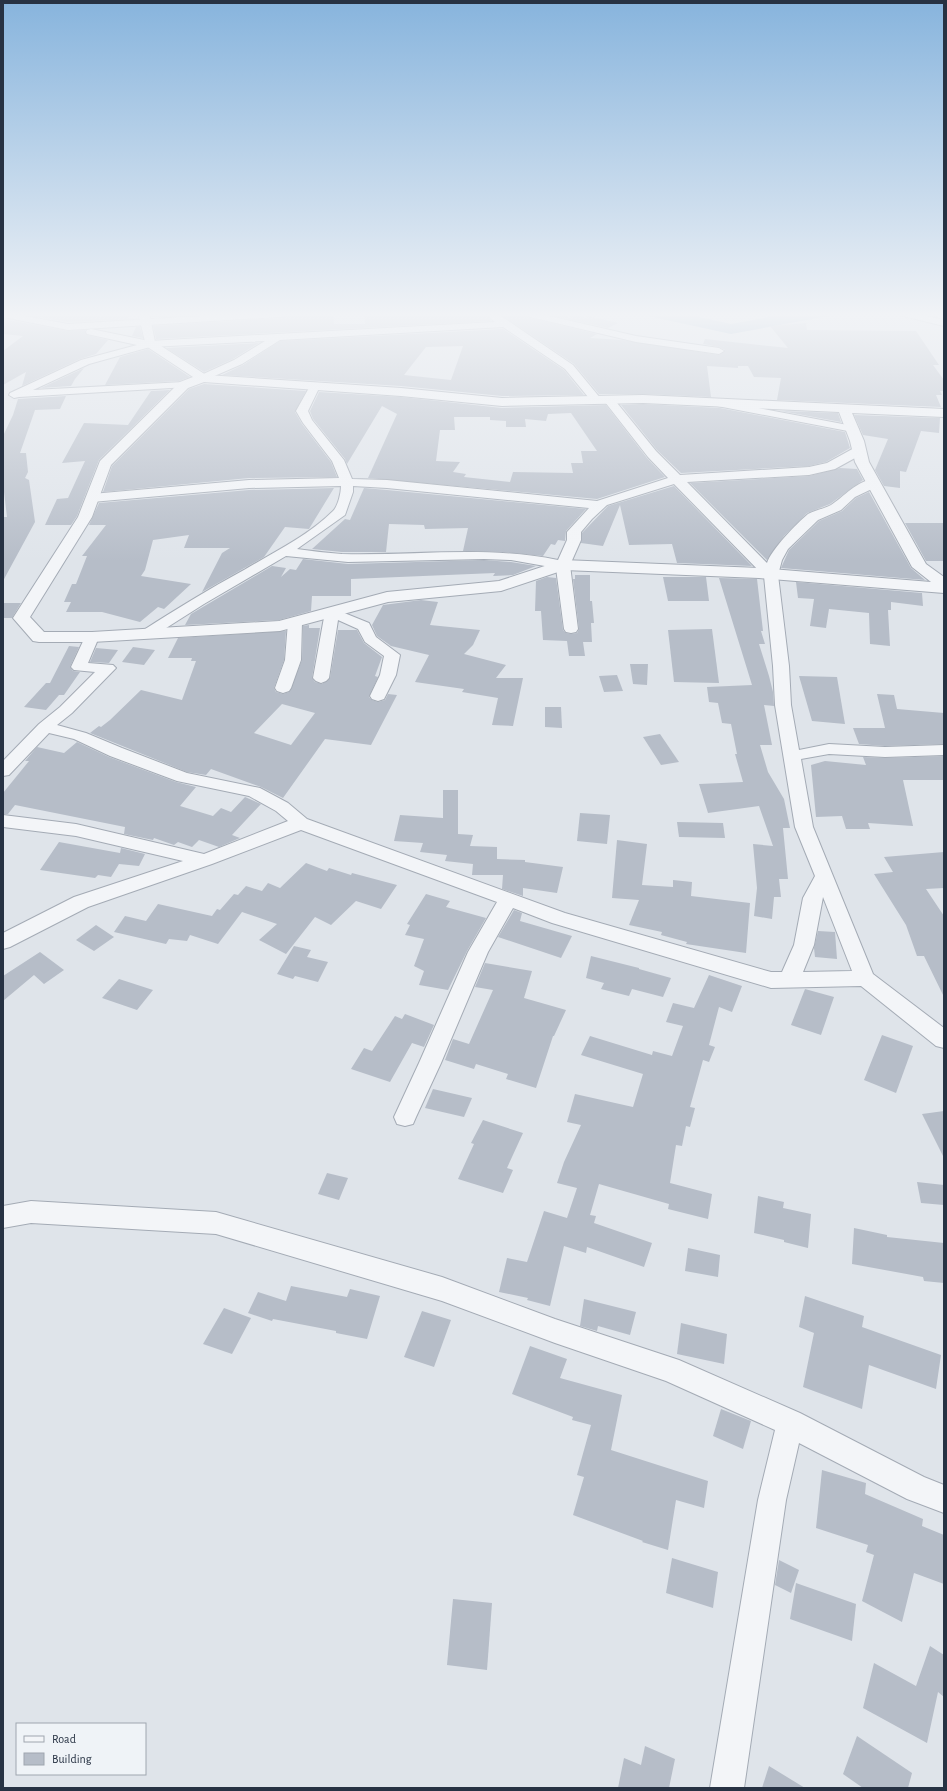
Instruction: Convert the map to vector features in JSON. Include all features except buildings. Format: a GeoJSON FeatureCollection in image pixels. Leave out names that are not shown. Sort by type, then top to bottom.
{"type":"FeatureCollection","features":[{"type":"Feature","properties":{"kind":"street"},"geometry":{"type":"LineString","coordinates":[[173,396],[104,464],[85,517],[21,618],[39,637],[92,637],[280,626],[387,597],[501,586],[563,565]]}},
{"type":"Feature","properties":{"kind":"street"},"geometry":{"type":"LineString","coordinates":[[147,634],[199,601],[284,552],[317,530],[340,512],[347,492],[347,483],[338,460],[307,421],[302,411],[310,396]]}},
{"type":"Feature","properties":{"kind":"street"},"geometry":{"type":"LineString","coordinates":[[437,396],[502,402],[643,399],[779,404],[844,409],[944,413]]}},
{"type":"Feature","properties":{"kind":"street"},"geometry":{"type":"LineString","coordinates":[[598,396],[677,480],[771,574]]}},
{"type":"Feature","properties":{"kind":"street"},"geometry":{"type":"LineString","coordinates":[[707,402],[853,429]]}},
{"type":"Feature","properties":{"kind":"street"},"geometry":{"type":"LineString","coordinates":[[844,409],[853,429],[860,450],[862,462],[920,567],[944,584]]}},
{"type":"Feature","properties":{"kind":"street"},"geometry":{"type":"LineString","coordinates":[[571,629],[563,565],[574,540],[574,532],[602,502],[677,480],[809,471],[830,466],[860,450]]}},
{"type":"Feature","properties":{"kind":"street"},"geometry":{"type":"LineString","coordinates":[[92,498],[249,484],[347,483],[387,484],[447,489],[599,505]]}},
{"type":"Feature","properties":{"kind":"street"},"geometry":{"type":"LineString","coordinates":[[874,483],[852,494],[836,506],[813,517],[783,547],[775,560],[771,574],[781,666],[783,705],[804,827],[864,978],[944,1040]]}},
{"type":"Feature","properties":{"kind":"street"},"geometry":{"type":"LineString","coordinates":[[284,552],[347,558],[417,555],[502,556],[539,559],[563,565],[771,574],[944,588]]}},
{"type":"Feature","properties":{"kind":"street"},"geometry":{"type":"LineString","coordinates":[[321,678],[332,612]]}},
{"type":"Feature","properties":{"kind":"street"},"geometry":{"type":"LineString","coordinates":[[332,612],[364,626],[370,639],[392,655],[388,674],[378,696]]}},
{"type":"Feature","properties":{"kind":"street"},"geometry":{"type":"LineString","coordinates":[[283,688],[293,660],[295,622]]}},
{"type":"Feature","properties":{"kind":"street"},"geometry":{"type":"LineString","coordinates":[[3,771],[45,727],[66,710],[108,668],[79,667],[92,637]]}},
{"type":"Feature","properties":{"kind":"street"},"geometry":{"type":"LineString","coordinates":[[45,727],[80,736],[116,752],[183,777],[254,792],[282,807],[301,823],[559,918],[771,980],[864,978]]}},
{"type":"Feature","properties":{"kind":"street"},"geometry":{"type":"LineString","coordinates":[[792,756],[829,749],[885,752],[944,750]]}},
{"type":"Feature","properties":{"kind":"street"},"geometry":{"type":"LineString","coordinates":[[3,821],[76,830],[205,860]]}},
{"type":"Feature","properties":{"kind":"street"},"geometry":{"type":"LineString","coordinates":[[3,942],[81,902],[205,860],[301,823]]}},
{"type":"Feature","properties":{"kind":"street"},"geometry":{"type":"LineString","coordinates":[[789,980],[804,945],[813,898],[824,876]]}},
{"type":"Feature","properties":{"kind":"street"},"geometry":{"type":"LineString","coordinates":[[405,1117],[438,1046],[467,972],[500,912],[509,900]]}},
{"type":"Feature","properties":{"kind":"street"},"geometry":{"type":"LineString","coordinates":[[3,1217],[31,1212],[216,1224],[306,1248],[442,1289],[555,1331],[670,1370],[790,1423],[917,1489],[944,1500]]}},
{"type":"Feature","properties":{"kind":"street"},"geometry":{"type":"LineString","coordinates":[[727,1788],[772,1500],[790,1423]]}}]}
